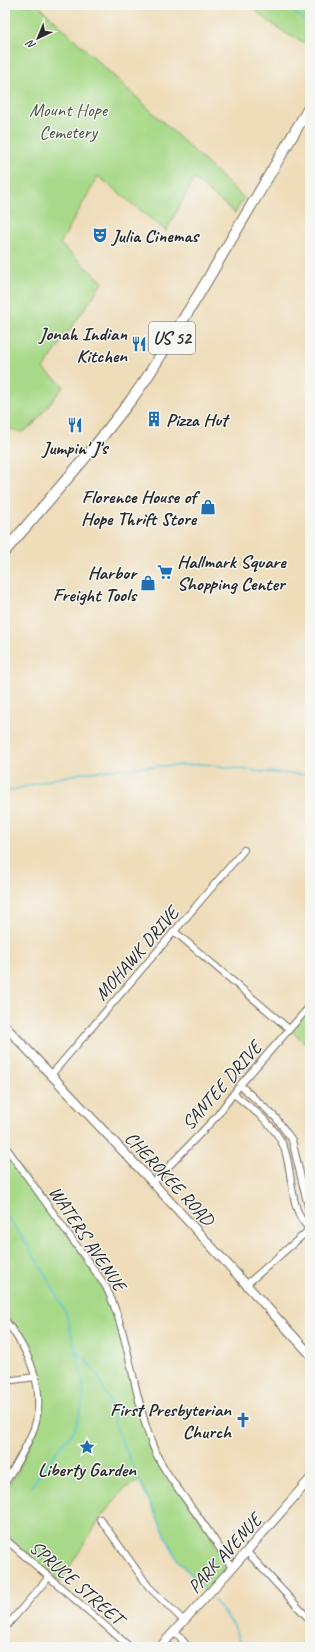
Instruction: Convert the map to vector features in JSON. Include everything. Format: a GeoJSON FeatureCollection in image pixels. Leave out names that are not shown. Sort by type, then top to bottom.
{"type":"FeatureCollection","features":[{"type":"Feature","properties":{"kind":"main road","name":"US 52"},"geometry":{"type":"LineString","coordinates":[[5,551],[91,451],[132,400],[199,294],[310,106]]}},
{"type":"Feature","properties":{"kind":"street","name":"MOHAWK DRIVE"},"geometry":{"type":"LineString","coordinates":[[52,1075],[244,850]]}},
{"type":"Feature","properties":{"kind":"street"},"geometry":{"type":"LineString","coordinates":[[174,931],[289,1029]]}},
{"type":"Feature","properties":{"kind":"street","name":"SANTEE DRIVE"},"geometry":{"type":"LineString","coordinates":[[153,1183],[216,1117],[240,1085],[310,1006]]}},
{"type":"Feature","properties":{"kind":"street","name":"CHEROKEE ROAD"},"geometry":{"type":"LineString","coordinates":[[5,1026],[247,1284],[310,1354]]}},
{"type":"Feature","properties":{"kind":"street"},"geometry":{"type":"LineString","coordinates":[[240,1085],[276,1118],[292,1140],[308,1207],[310,1228]]}},
{"type":"Feature","properties":{"kind":"street"},"geometry":{"type":"LineString","coordinates":[[234,1094],[264,1119],[283,1146],[288,1161],[297,1210],[304,1224],[310,1228]]}},
{"type":"Feature","properties":{"kind":"street","name":"WATERS AVENUE"},"geometry":{"type":"LineString","coordinates":[[5,1146],[105,1285],[120,1322],[139,1401],[152,1445],[170,1479],[211,1534],[232,1568]]}},
{"type":"Feature","properties":{"kind":"street"},"geometry":{"type":"LineString","coordinates":[[247,1284],[310,1228]]}},
{"type":"Feature","properties":{"kind":"street"},"geometry":{"type":"LineString","coordinates":[[5,1320],[27,1354],[36,1377],[37,1408],[34,1427],[5,1483]]}},
{"type":"Feature","properties":{"kind":"street"},"geometry":{"type":"LineString","coordinates":[[5,1382],[36,1377]]}},
{"type":"Feature","properties":{"kind":"street","name":"PARK AVENUE"},"geometry":{"type":"LineString","coordinates":[[160,1647],[247,1552],[310,1479]]}},
{"type":"Feature","properties":{"kind":"street"},"geometry":{"type":"LineString","coordinates":[[100,1519],[149,1587],[184,1621]]}},
{"type":"Feature","properties":{"kind":"street","name":"SPRUCE STREET"},"geometry":{"type":"LineString","coordinates":[[5,1539],[130,1647]]}},
{"type":"Feature","properties":{"kind":"street"},"geometry":{"type":"LineString","coordinates":[[247,1552],[310,1620]]}},
{"type":"Feature","properties":{"kind":"street"},"geometry":{"type":"LineString","coordinates":[[5,1628],[49,1577]]}},
{"type":"Feature","properties":{"kind":"street"},"geometry":{"type":"LineString","coordinates":[[175,1631],[188,1647]]}},
{"type":"Feature","properties":{"kind":"green space","name":"Mount Hope Cemetery"},"geometry":{"type":"Polygon","coordinates":[[[10,5],[38,5],[244,198],[235,213],[194,179],[166,231],[98,176],[60,244],[103,282],[43,369],[64,386],[32,426],[22,432],[5,427],[5,9],[10,5]]]}},
{"type":"Feature","properties":{"kind":"green space"},"geometry":{"type":"Polygon","coordinates":[[[250,5],[310,5],[310,44],[294,38],[278,28],[250,5]]]}},
{"type":"Feature","properties":{"kind":"green space"},"geometry":{"type":"Polygon","coordinates":[[[310,1006],[310,1047],[289,1029],[310,1006]]]}},
{"type":"Feature","properties":{"kind":"green space"},"geometry":{"type":"Polygon","coordinates":[[[5,1148],[64,1229],[107,1293],[119,1326],[154,1451],[204,1526],[227,1564],[227,1571],[208,1594],[176,1558],[140,1481],[125,1488],[101,1517],[60,1582],[5,1535],[5,1490],[17,1472],[34,1435],[41,1407],[40,1375],[28,1346],[5,1312],[5,1148]]]}},
{"type":"Feature","properties":{"kind":"waterway"},"geometry":{"type":"LineString","coordinates":[[284,5],[310,24]]}},
{"type":"Feature","properties":{"kind":"waterway"},"geometry":{"type":"LineString","coordinates":[[5,792],[82,773],[127,768],[204,764],[263,772],[310,775]]}},
{"type":"Feature","properties":{"kind":"waterway"},"geometry":{"type":"LineString","coordinates":[[5,1214],[27,1244],[66,1313],[84,1385],[83,1401],[76,1426],[31,1486]]}},
{"type":"Feature","properties":{"kind":"waterway"},"geometry":{"type":"LineString","coordinates":[[76,1351],[84,1357],[98,1376],[109,1400],[116,1428],[176,1557],[205,1591]]}},
{"type":"Feature","properties":{"kind":"waterway"},"geometry":{"type":"LineString","coordinates":[[214,1600],[234,1626],[242,1647]]}},
{"type":"Feature","properties":{"kind":"place","name":"Julia Cinemas"},"geometry":{"type":"Point","coordinates":[100,235]}},
{"type":"Feature","properties":{"kind":"place","name":"Jonah Indian Kitchen"},"geometry":{"type":"Point","coordinates":[139,344]}},
{"type":"Feature","properties":{"kind":"place","name":"Pizza Hut"},"geometry":{"type":"Point","coordinates":[154,419]}},
{"type":"Feature","properties":{"kind":"place","name":"Jumpin' J's"},"geometry":{"type":"Point","coordinates":[75,425]}},
{"type":"Feature","properties":{"kind":"place","name":"Florence House of Hope Thrift Store"},"geometry":{"type":"Point","coordinates":[208,507]}},
{"type":"Feature","properties":{"kind":"place","name":"Hallmark Square Shopping Center"},"geometry":{"type":"Point","coordinates":[165,572]}},
{"type":"Feature","properties":{"kind":"place","name":"Harbor Freight Tools"},"geometry":{"type":"Point","coordinates":[148,583]}},
{"type":"Feature","properties":{"kind":"place","name":"First Presbyterian Church"},"geometry":{"type":"Point","coordinates":[243,1420]}},
{"type":"Feature","properties":{"kind":"place","name":"Liberty Garden"},"geometry":{"type":"Point","coordinates":[87,1447]}}]}
